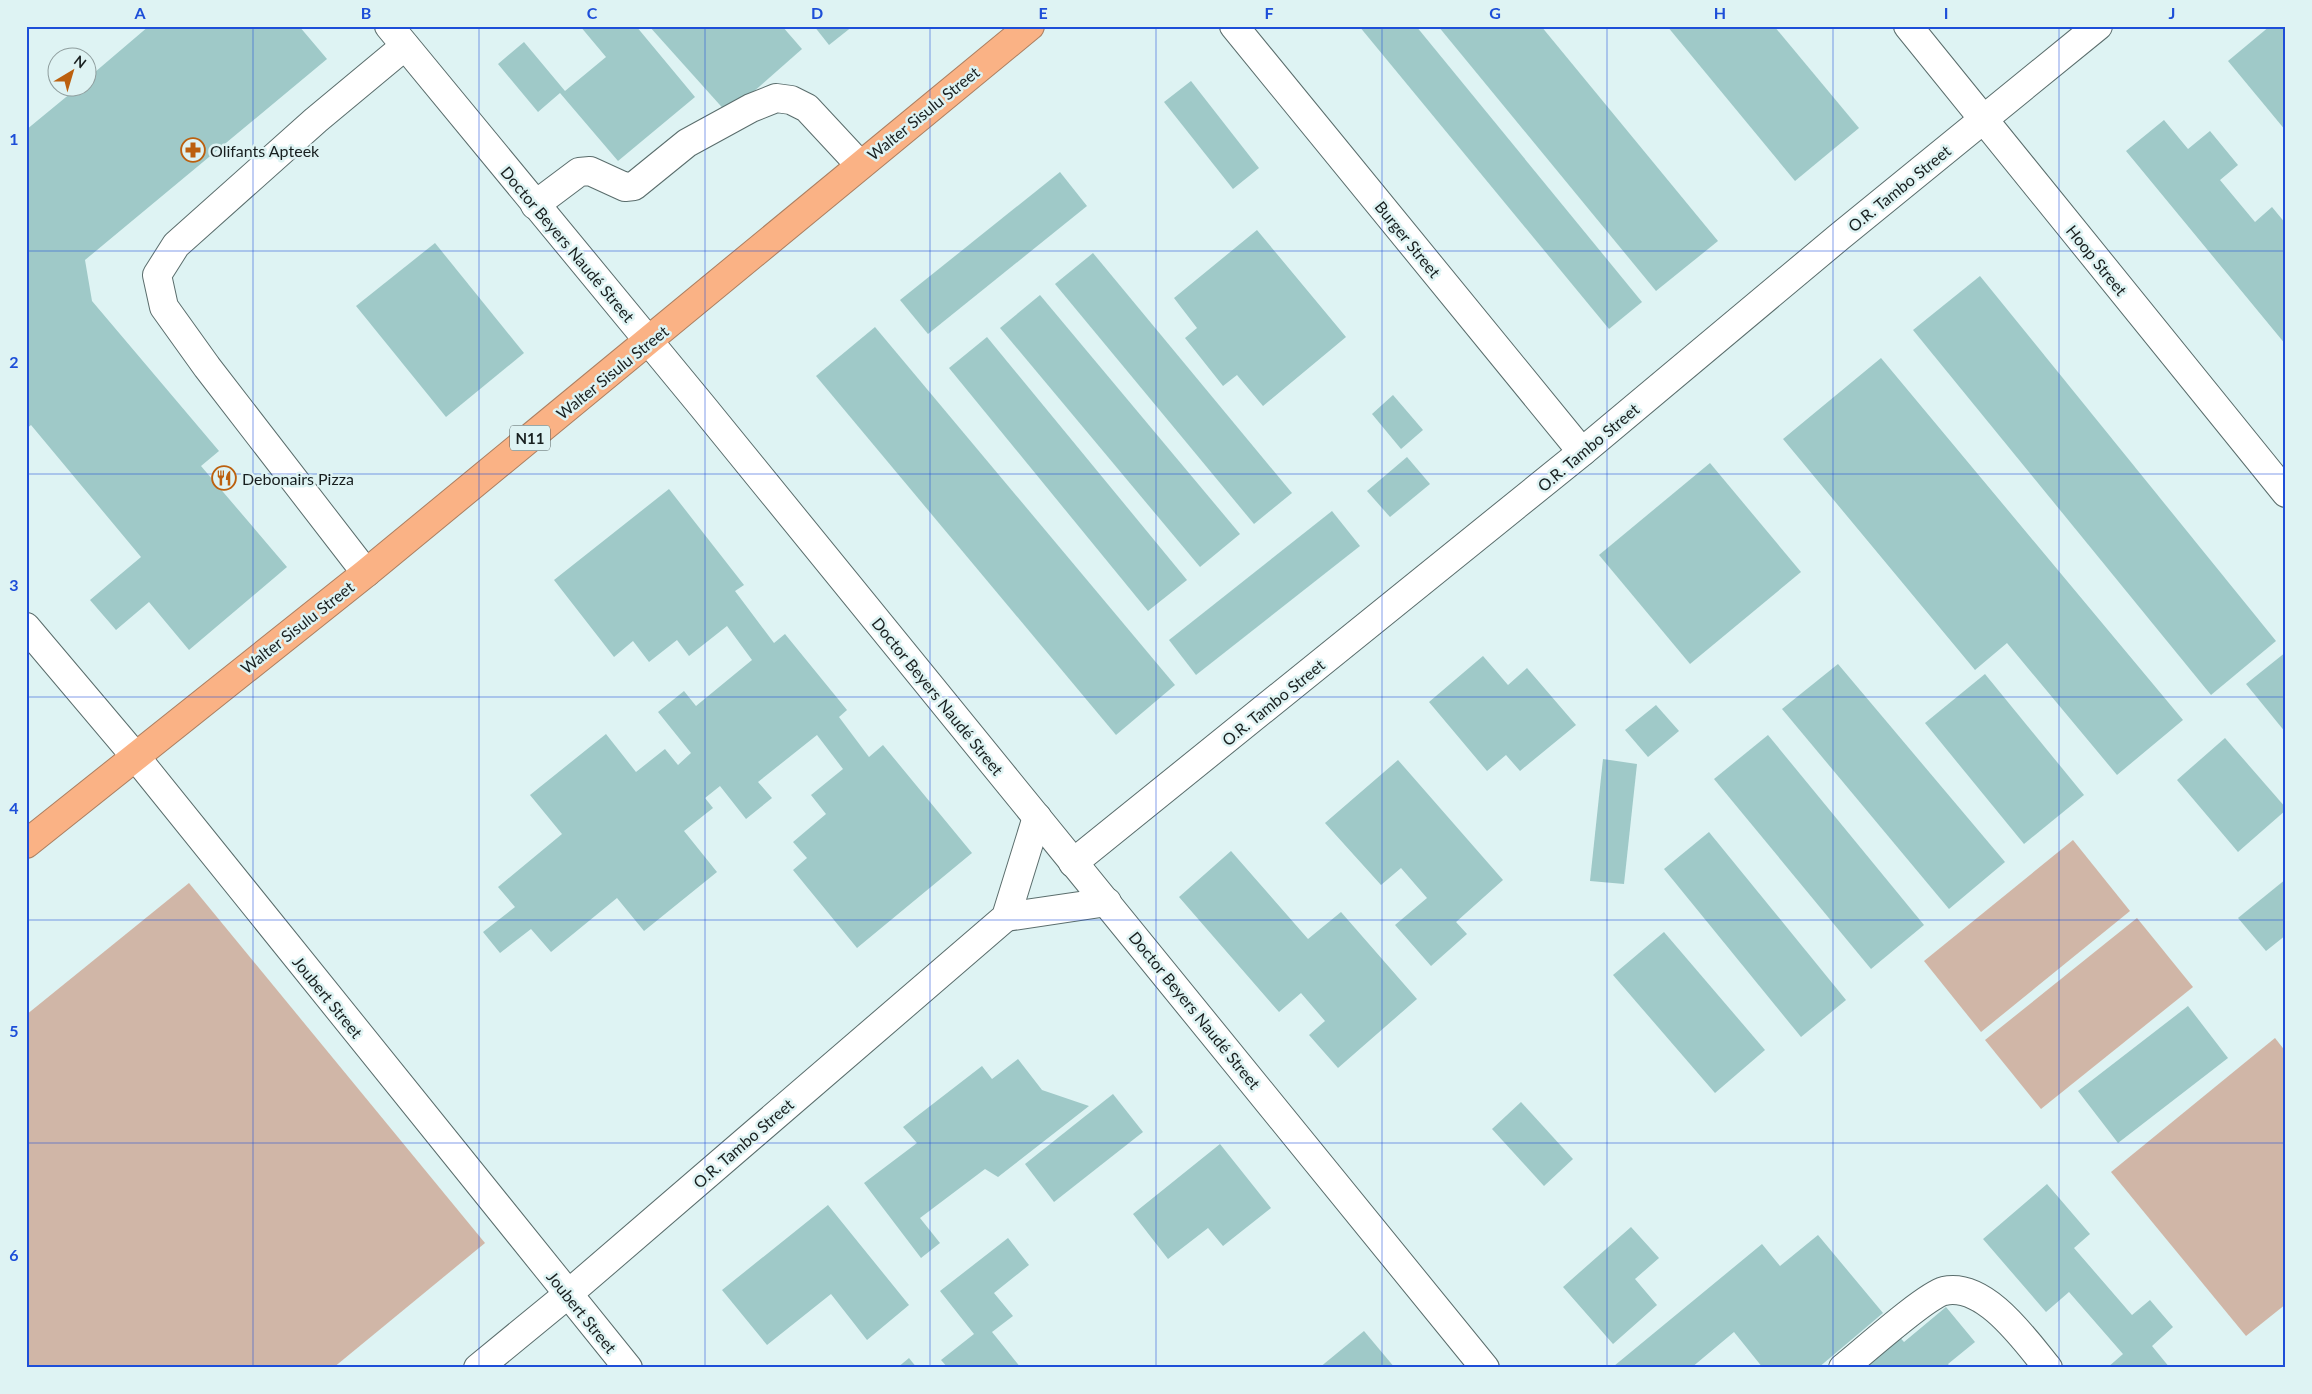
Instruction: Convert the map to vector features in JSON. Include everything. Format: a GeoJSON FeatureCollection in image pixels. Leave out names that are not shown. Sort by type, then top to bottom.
{"type":"FeatureCollection","features":[{"type":"Feature","properties":{"kind":"highway","name":"Walter Sisulu Street"},"geometry":{"type":"LineString","coordinates":[[26,844],[366,573],[649,342],[860,165],[1030,26]]}},
{"type":"Feature","properties":{"kind":"street","name":"Burger Street"},"geometry":{"type":"LineString","coordinates":[[1234,26],[1582,452]]}},
{"type":"Feature","properties":{"kind":"street","name":"Hoop Street"},"geometry":{"type":"LineString","coordinates":[[1908,26],[2286,493]]}},
{"type":"Feature","properties":{"kind":"street","name":"O.R. Tambo Street"},"geometry":{"type":"LineString","coordinates":[[1073,863],[1582,452],[1839,237],[2098,26]]}},
{"type":"Feature","properties":{"kind":"street"},"geometry":{"type":"LineString","coordinates":[[366,573],[207,367],[164,307],[157,275],[176,245],[316,120],[397,36]]}},
{"type":"Feature","properties":{"kind":"street","name":"Doctor Beyers Naudé Street"},"geometry":{"type":"LineString","coordinates":[[397,36],[1073,863],[1107,902],[1485,1368]]}},
{"type":"Feature","properties":{"kind":"street"},"geometry":{"type":"LineString","coordinates":[[535,205],[579,172],[590,171],[625,187],[634,186],[687,143],[751,108],[776,98],[791,100],[807,108],[860,165]]}},
{"type":"Feature","properties":{"kind":"street","name":"Joubert Street"},"geometry":{"type":"LineString","coordinates":[[26,627],[135,756],[567,1295],[628,1368]]}},
{"type":"Feature","properties":{"kind":"street"},"geometry":{"type":"LineString","coordinates":[[1037,817],[1006,917],[1107,902]]}},
{"type":"Feature","properties":{"kind":"street","name":"O.R. Tambo Street"},"geometry":{"type":"LineString","coordinates":[[478,1368],[567,1295],[1006,917]]}},
{"type":"Feature","properties":{"kind":"street"},"geometry":{"type":"LineString","coordinates":[[1843,1368],[1932,1296],[1952,1290],[1968,1293],[1987,1303],[2010,1322],[2048,1368]]}},
{"type":"Feature","properties":{"kind":"shaded area"},"geometry":{"type":"Polygon","coordinates":[[[2073,840],[2130,911],[1981,1032],[1924,961],[2073,840]]]}},
{"type":"Feature","properties":{"kind":"shaded area"},"geometry":{"type":"Polygon","coordinates":[[[189,883],[485,1243],[333,1368],[26,1368],[26,1015],[189,883]]]}},
{"type":"Feature","properties":{"kind":"shaded area"},"geometry":{"type":"Polygon","coordinates":[[[2137,918],[2193,987],[2041,1109],[1985,1040],[2137,918]]]}},
{"type":"Feature","properties":{"kind":"shaded area"},"geometry":{"type":"Polygon","coordinates":[[[2275,1038],[2286,1052],[2286,1304],[2246,1336],[2111,1172],[2275,1038]]]}},
{"type":"Feature","properties":{"kind":"building"},"geometry":{"type":"Polygon","coordinates":[[[149,26],[299,26],[327,59],[85,260],[92,301],[219,451],[201,466],[287,567],[189,650],[149,602],[116,630],[90,600],[141,557],[31,425],[26,429],[26,130],[65,98],[98,98],[98,69],[149,26]]]}},
{"type":"Feature","properties":{"kind":"building"},"geometry":{"type":"Polygon","coordinates":[[[580,26],[636,26],[695,97],[618,161],[560,93],[538,112],[498,64],[524,42],[565,91],[606,57],[580,26]]]}},
{"type":"Feature","properties":{"kind":"building"},"geometry":{"type":"Polygon","coordinates":[[[649,26],[782,26],[802,49],[728,114],[649,26]]]}},
{"type":"Feature","properties":{"kind":"building"},"geometry":{"type":"Polygon","coordinates":[[[814,26],[853,26],[829,45],[814,26]]]}},
{"type":"Feature","properties":{"kind":"building"},"geometry":{"type":"Polygon","coordinates":[[[1359,26],[1416,26],[1642,302],[1609,329],[1359,26]]]}},
{"type":"Feature","properties":{"kind":"building"},"geometry":{"type":"Polygon","coordinates":[[[1438,26],[1541,26],[1718,241],[1656,291],[1438,26]]]}},
{"type":"Feature","properties":{"kind":"building"},"geometry":{"type":"Polygon","coordinates":[[[1667,26],[1774,26],[1859,128],[1795,181],[1667,26]]]}},
{"type":"Feature","properties":{"kind":"building"},"geometry":{"type":"Polygon","coordinates":[[[2270,26],[2286,26],[2286,131],[2228,61],[2270,26]]]}},
{"type":"Feature","properties":{"kind":"building"},"geometry":{"type":"Polygon","coordinates":[[[1191,81],[1259,168],[1233,189],[1164,102],[1191,81]]]}},
{"type":"Feature","properties":{"kind":"building"},"geometry":{"type":"Polygon","coordinates":[[[2164,120],[2188,149],[2210,131],[2238,165],[2220,180],[2255,222],[2272,207],[2286,224],[2286,345],[2126,151],[2164,120]]]}},
{"type":"Feature","properties":{"kind":"building"},"geometry":{"type":"Polygon","coordinates":[[[1060,172],[1087,206],[928,334],[900,300],[1060,172]]]}},
{"type":"Feature","properties":{"kind":"building"},"geometry":{"type":"Polygon","coordinates":[[[1257,230],[1346,337],[1263,406],[1237,375],[1223,386],[1185,338],[1197,328],[1174,298],[1257,230]]]}},
{"type":"Feature","properties":{"kind":"building"},"geometry":{"type":"Polygon","coordinates":[[[435,243],[524,353],[446,417],[356,306],[435,243]]]}},
{"type":"Feature","properties":{"kind":"building"},"geometry":{"type":"Polygon","coordinates":[[[1093,253],[1292,493],[1254,524],[1055,284],[1093,253]]]}},
{"type":"Feature","properties":{"kind":"building"},"geometry":{"type":"Polygon","coordinates":[[[1980,276],[2276,641],[2211,695],[1913,330],[1980,276]]]}},
{"type":"Feature","properties":{"kind":"building"},"geometry":{"type":"Polygon","coordinates":[[[1040,295],[1240,534],[1200,567],[1000,328],[1040,295]]]}},
{"type":"Feature","properties":{"kind":"building"},"geometry":{"type":"Polygon","coordinates":[[[875,327],[1175,685],[1116,735],[816,376],[875,327]]]}},
{"type":"Feature","properties":{"kind":"building"},"geometry":{"type":"Polygon","coordinates":[[[987,337],[1187,580],[1148,611],[949,368],[987,337]]]}},
{"type":"Feature","properties":{"kind":"building"},"geometry":{"type":"Polygon","coordinates":[[[1881,358],[2183,720],[2117,775],[2007,643],[1975,670],[1783,439],[1881,358]]]}},
{"type":"Feature","properties":{"kind":"building"},"geometry":{"type":"Polygon","coordinates":[[[1393,395],[1423,430],[1401,449],[1372,414],[1393,395]]]}},
{"type":"Feature","properties":{"kind":"building"},"geometry":{"type":"Polygon","coordinates":[[[1407,457],[1430,484],[1390,517],[1367,491],[1407,457]]]}},
{"type":"Feature","properties":{"kind":"building"},"geometry":{"type":"Polygon","coordinates":[[[1710,463],[1801,572],[1690,664],[1599,555],[1710,463]]]}},
{"type":"Feature","properties":{"kind":"building"},"geometry":{"type":"Polygon","coordinates":[[[669,489],[744,585],[735,591],[774,643],[785,634],[847,710],[839,717],[869,757],[883,745],[972,853],[857,948],[793,870],[807,858],[793,842],[826,814],[811,795],[843,769],[817,735],[758,782],[772,798],[746,819],[720,786],[705,798],[713,808],[684,831],[717,872],[644,931],[617,898],[551,952],[531,929],[500,953],[483,932],[515,907],[498,887],[562,834],[530,795],[606,734],[636,772],[665,749],[678,765],[691,753],[658,712],[684,691],[696,706],[752,660],[727,626],[689,656],[677,640],[649,662],[633,641],[614,657],[554,580],[669,489]]]}},
{"type":"Feature","properties":{"kind":"building"},"geometry":{"type":"Polygon","coordinates":[[[1332,511],[1360,546],[1196,675],[1169,640],[1332,511]]]}},
{"type":"Feature","properties":{"kind":"building"},"geometry":{"type":"Polygon","coordinates":[[[2286,652],[2286,733],[2246,684],[2286,652]]]}},
{"type":"Feature","properties":{"kind":"building"},"geometry":{"type":"Polygon","coordinates":[[[1483,656],[1508,685],[1527,668],[1576,725],[1520,771],[1506,755],[1487,771],[1429,702],[1483,656]]]}},
{"type":"Feature","properties":{"kind":"building"},"geometry":{"type":"Polygon","coordinates":[[[1838,664],[2005,862],[1949,909],[1782,709],[1838,664]]]}},
{"type":"Feature","properties":{"kind":"building"},"geometry":{"type":"Polygon","coordinates":[[[1985,674],[2084,795],[2024,844],[1925,723],[1985,674]]]}},
{"type":"Feature","properties":{"kind":"building"},"geometry":{"type":"Polygon","coordinates":[[[1656,705],[1679,731],[1648,757],[1625,730],[1656,705]]]}},
{"type":"Feature","properties":{"kind":"building"},"geometry":{"type":"Polygon","coordinates":[[[1768,735],[1924,925],[1871,969],[1714,779],[1768,735]]]}},
{"type":"Feature","properties":{"kind":"building"},"geometry":{"type":"Polygon","coordinates":[[[2225,738],[2286,808],[2238,852],[2177,780],[2225,738]]]}},
{"type":"Feature","properties":{"kind":"building"},"geometry":{"type":"Polygon","coordinates":[[[1603,759],[1637,764],[1624,884],[1590,881],[1603,759]]]}},
{"type":"Feature","properties":{"kind":"building"},"geometry":{"type":"Polygon","coordinates":[[[1398,760],[1503,880],[1456,922],[1467,934],[1431,966],[1395,925],[1427,898],[1401,868],[1381,885],[1325,823],[1398,760]]]}},
{"type":"Feature","properties":{"kind":"building"},"geometry":{"type":"Polygon","coordinates":[[[1709,832],[1846,1000],[1801,1037],[1664,869],[1709,832]]]}},
{"type":"Feature","properties":{"kind":"building"},"geometry":{"type":"Polygon","coordinates":[[[1231,851],[1308,939],[1341,912],[1417,999],[1338,1068],[1309,1035],[1325,1021],[1301,993],[1279,1012],[1179,897],[1231,851]]]}},
{"type":"Feature","properties":{"kind":"building"},"geometry":{"type":"Polygon","coordinates":[[[2286,879],[2286,935],[2266,951],[2238,918],[2286,879]]]}},
{"type":"Feature","properties":{"kind":"building"},"geometry":{"type":"Polygon","coordinates":[[[1664,932],[1765,1050],[1715,1093],[1613,975],[1664,932]]]}},
{"type":"Feature","properties":{"kind":"building"},"geometry":{"type":"Polygon","coordinates":[[[2188,1006],[2228,1058],[2118,1143],[2078,1091],[2188,1006]]]}},
{"type":"Feature","properties":{"kind":"building"},"geometry":{"type":"Polygon","coordinates":[[[1018,1059],[1042,1090],[1089,1106],[998,1177],[985,1169],[920,1218],[940,1243],[921,1258],[864,1183],[917,1143],[903,1127],[982,1066],[992,1079],[1018,1059]]]}},
{"type":"Feature","properties":{"kind":"building"},"geometry":{"type":"Polygon","coordinates":[[[1113,1094],[1143,1132],[1054,1202],[1025,1164],[1113,1094]]]}},
{"type":"Feature","properties":{"kind":"building"},"geometry":{"type":"Polygon","coordinates":[[[1521,1102],[1573,1159],[1544,1186],[1492,1129],[1521,1102]]]}},
{"type":"Feature","properties":{"kind":"building"},"geometry":{"type":"Polygon","coordinates":[[[1220,1144],[1271,1208],[1223,1246],[1208,1228],[1168,1259],[1133,1214],[1220,1144]]]}},
{"type":"Feature","properties":{"kind":"building"},"geometry":{"type":"Polygon","coordinates":[[[2047,1184],[2090,1234],[2074,1248],[2132,1315],[2150,1300],[2173,1327],[2152,1346],[2170,1368],[2107,1368],[2123,1354],[2069,1292],[2046,1312],[1983,1239],[2047,1184]]]}},
{"type":"Feature","properties":{"kind":"building"},"geometry":{"type":"Polygon","coordinates":[[[828,1205],[909,1305],[867,1340],[831,1294],[767,1345],[722,1290],[828,1205]]]}},
{"type":"Feature","properties":{"kind":"building"},"geometry":{"type":"Polygon","coordinates":[[[1631,1227],[1659,1258],[1635,1279],[1657,1305],[1613,1344],[1563,1287],[1631,1227]]]}},
{"type":"Feature","properties":{"kind":"building"},"geometry":{"type":"Polygon","coordinates":[[[1818,1235],[1883,1313],[1818,1368],[1763,1368],[1734,1332],[1691,1368],[1616,1368],[1614,1366],[1762,1244],[1780,1266],[1818,1235]]]}},
{"type":"Feature","properties":{"kind":"building"},"geometry":{"type":"Polygon","coordinates":[[[1008,1238],[1029,1265],[994,1293],[1013,1316],[992,1332],[1021,1368],[948,1368],[941,1360],[974,1334],[940,1291],[1008,1238]]]}},
{"type":"Feature","properties":{"kind":"building"},"geometry":{"type":"Polygon","coordinates":[[[1946,1307],[1975,1342],[1948,1364],[1951,1368],[1852,1368],[1895,1332],[1904,1342],[1946,1307]]]}},
{"type":"Feature","properties":{"kind":"building"},"geometry":{"type":"Polygon","coordinates":[[[1364,1331],[1395,1368],[1319,1368],[1364,1331]]]}},
{"type":"Feature","properties":{"kind":"building"},"geometry":{"type":"Polygon","coordinates":[[[909,1358],[917,1368],[897,1368],[909,1358]]]}},
{"type":"Feature","properties":{"kind":"place","name":"Olifants Apteek"},"geometry":{"type":"Point","coordinates":[193,150]}},
{"type":"Feature","properties":{"kind":"place","name":"Debonairs Pizza"},"geometry":{"type":"Point","coordinates":[224,478]}}]}
